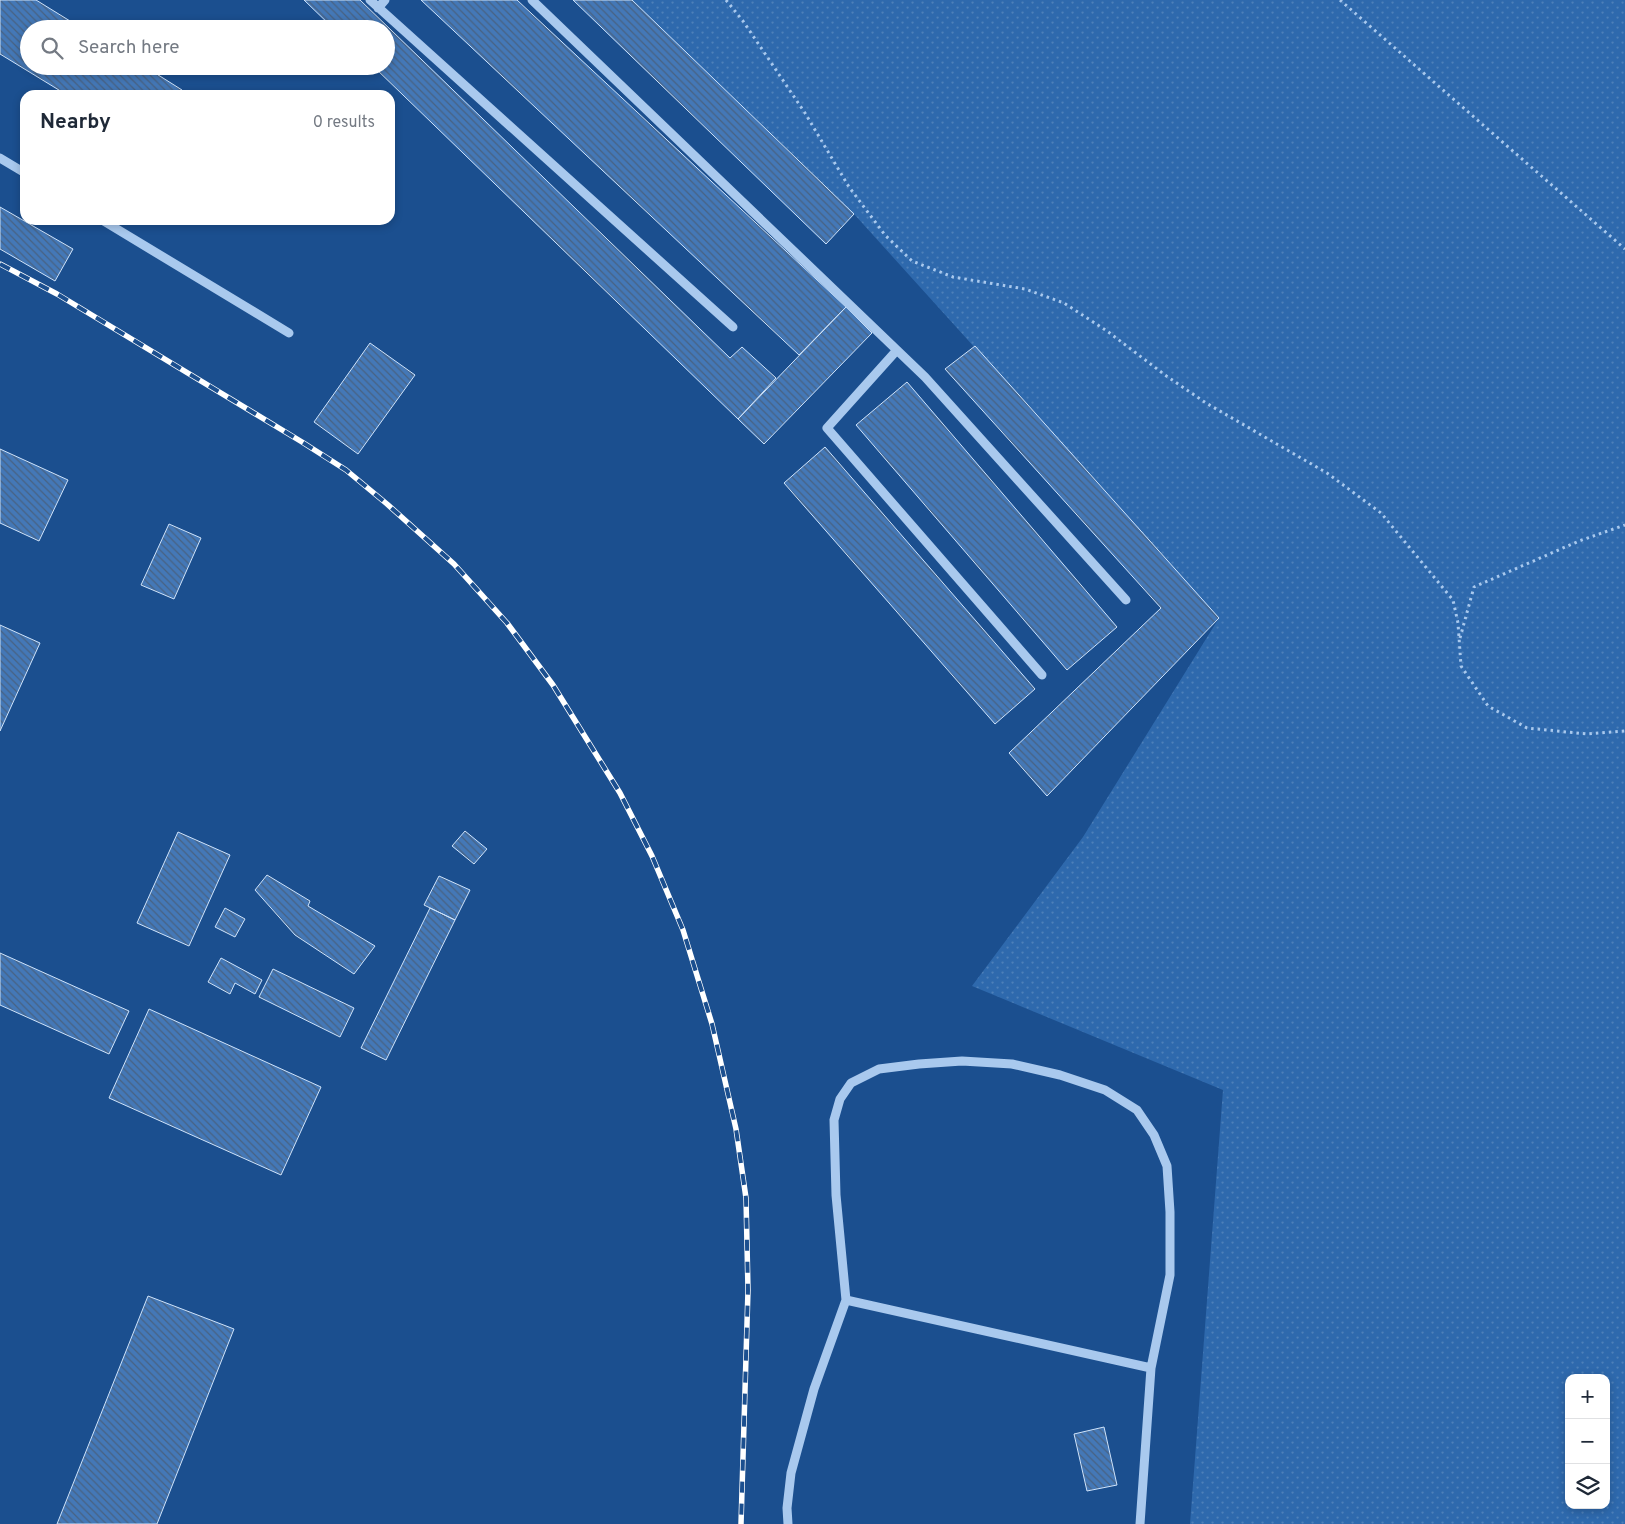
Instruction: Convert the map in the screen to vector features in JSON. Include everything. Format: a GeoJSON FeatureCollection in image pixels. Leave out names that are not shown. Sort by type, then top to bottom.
{"type":"FeatureCollection","features":[{"type":"Feature","properties":{"kind":"lane"},"geometry":{"type":"LineString","coordinates":[[370,0],[391,20]]}},
{"type":"Feature","properties":{"kind":"lane"},"geometry":{"type":"LineString","coordinates":[[378,8],[385,0]]}},
{"type":"Feature","properties":{"kind":"lane"},"geometry":{"type":"LineString","coordinates":[[532,0],[925,377],[1126,600]]}},
{"type":"Feature","properties":{"kind":"lane"},"geometry":{"type":"LineString","coordinates":[[395,23],[733,327]]}},
{"type":"Feature","properties":{"kind":"lane"},"geometry":{"type":"LineString","coordinates":[[0,158],[20,170]]}},
{"type":"Feature","properties":{"kind":"lane"},"geometry":{"type":"LineString","coordinates":[[110,225],[289,333]]}},
{"type":"Feature","properties":{"kind":"lane"},"geometry":{"type":"LineString","coordinates":[[897,350],[827,428],[1042,675]]}},
{"type":"Feature","properties":{"kind":"lane"},"geometry":{"type":"LineString","coordinates":[[788,1524],[787,1508],[791,1473],[814,1389],[846,1300],[836,1195],[834,1120],[840,1099],[851,1083],[879,1069],[962,1061],[1012,1064],[1105,1090],[1137,1110],[1154,1135],[1167,1166],[1170,1212],[1170,1275],[1151,1368],[1140,1524]]}},
{"type":"Feature","properties":{"kind":"lane"},"geometry":{"type":"LineString","coordinates":[[846,1300],[1151,1368]]}},
{"type":"Feature","properties":{"kind":"path"},"geometry":{"type":"LineString","coordinates":[[726,0],[743,21],[805,113],[848,187],[885,235],[912,261],[953,278],[1025,289],[1064,303],[1107,330],[1165,375],[1206,403],[1327,473],[1382,513],[1453,600],[1461,666],[1488,706],[1528,728],[1587,734],[1625,731]]}},
{"type":"Feature","properties":{"kind":"path"},"geometry":{"type":"LineString","coordinates":[[1340,0],[1625,249]]}},
{"type":"Feature","properties":{"kind":"path"},"geometry":{"type":"LineString","coordinates":[[1459,642],[1474,587],[1579,541],[1625,525]]}},
{"type":"Feature","properties":{"kind":"shaded area"},"geometry":{"type":"Polygon","coordinates":[[[632,0],[1625,0],[1625,1524],[1190,1524],[1223,1090],[972,986],[1083,837],[1219,618],[854,214],[632,0]]]}},
{"type":"Feature","properties":{"kind":"building"},"geometry":{"type":"Polygon","coordinates":[[[0,0],[36,0],[68,20],[20,20],[20,66],[0,54],[0,0]]]}},
{"type":"Feature","properties":{"kind":"building"},"geometry":{"type":"Polygon","coordinates":[[[304,0],[360,0],[381,20],[325,20],[304,0]]]}},
{"type":"Feature","properties":{"kind":"building"},"geometry":{"type":"Polygon","coordinates":[[[421,0],[517,0],[846,307],[799,355],[421,0]]]}},
{"type":"Feature","properties":{"kind":"building"},"geometry":{"type":"Polygon","coordinates":[[[573,0],[632,0],[854,214],[826,244],[573,0]]]}},
{"type":"Feature","properties":{"kind":"building"},"geometry":{"type":"Polygon","coordinates":[[[395,34],[730,358],[742,347],[776,378],[738,419],[382,75],[395,75],[395,34]]]}},
{"type":"Feature","properties":{"kind":"building"},"geometry":{"type":"Polygon","coordinates":[[[34,75],[158,75],[182,90],[59,90],[34,75]]]}},
{"type":"Feature","properties":{"kind":"building"},"geometry":{"type":"Polygon","coordinates":[[[0,207],[20,219],[20,225],[31,225],[73,249],[55,281],[0,249],[0,207]]]}},
{"type":"Feature","properties":{"kind":"building"},"geometry":{"type":"Polygon","coordinates":[[[846,307],[872,333],[764,444],[738,419],[846,307]]]}},
{"type":"Feature","properties":{"kind":"building"},"geometry":{"type":"Polygon","coordinates":[[[370,343],[415,375],[358,454],[314,422],[370,343]]]}},
{"type":"Feature","properties":{"kind":"building"},"geometry":{"type":"Polygon","coordinates":[[[975,346],[1219,618],[1047,796],[1009,753],[1161,608],[945,369],[975,346]]]}},
{"type":"Feature","properties":{"kind":"building"},"geometry":{"type":"Polygon","coordinates":[[[907,382],[1117,627],[1067,670],[856,425],[907,382]]]}},
{"type":"Feature","properties":{"kind":"building"},"geometry":{"type":"Polygon","coordinates":[[[825,447],[1035,689],[995,724],[784,483],[825,447]]]}},
{"type":"Feature","properties":{"kind":"building"},"geometry":{"type":"Polygon","coordinates":[[[0,449],[68,480],[39,541],[0,523],[0,449]]]}},
{"type":"Feature","properties":{"kind":"building"},"geometry":{"type":"Polygon","coordinates":[[[169,524],[201,538],[174,599],[141,585],[169,524]]]}},
{"type":"Feature","properties":{"kind":"building"},"geometry":{"type":"Polygon","coordinates":[[[0,625],[40,643],[0,731],[0,625]]]}},
{"type":"Feature","properties":{"kind":"building"},"geometry":{"type":"Polygon","coordinates":[[[465,831],[487,849],[474,864],[452,846],[465,831]]]}},
{"type":"Feature","properties":{"kind":"building"},"geometry":{"type":"Polygon","coordinates":[[[178,832],[230,855],[189,946],[137,923],[178,832]]]}},
{"type":"Feature","properties":{"kind":"building"},"geometry":{"type":"Polygon","coordinates":[[[267,875],[310,901],[308,906],[375,946],[354,974],[295,935],[255,890],[267,875]]]}},
{"type":"Feature","properties":{"kind":"building"},"geometry":{"type":"Polygon","coordinates":[[[439,876],[470,890],[455,920],[424,905],[439,876]]]}},
{"type":"Feature","properties":{"kind":"building"},"geometry":{"type":"Polygon","coordinates":[[[225,908],[245,919],[235,937],[215,927],[225,908]]]}},
{"type":"Feature","properties":{"kind":"building"},"geometry":{"type":"Polygon","coordinates":[[[430,908],[455,920],[386,1060],[361,1048],[430,908]]]}},
{"type":"Feature","properties":{"kind":"building"},"geometry":{"type":"Polygon","coordinates":[[[0,953],[129,1011],[109,1054],[0,1005],[0,953]]]}},
{"type":"Feature","properties":{"kind":"building"},"geometry":{"type":"Polygon","coordinates":[[[221,958],[262,980],[255,994],[235,983],[230,994],[208,982],[221,958]]]}},
{"type":"Feature","properties":{"kind":"building"},"geometry":{"type":"Polygon","coordinates":[[[273,969],[354,1008],[340,1037],[259,997],[273,969]]]}},
{"type":"Feature","properties":{"kind":"building"},"geometry":{"type":"Polygon","coordinates":[[[149,1009],[321,1087],[281,1175],[109,1098],[149,1009]]]}},
{"type":"Feature","properties":{"kind":"building"},"geometry":{"type":"Polygon","coordinates":[[[148,1296],[234,1329],[157,1524],[57,1524],[148,1296]]]}},
{"type":"Feature","properties":{"kind":"building"},"geometry":{"type":"Polygon","coordinates":[[[1104,1427],[1117,1485],[1087,1491],[1074,1434],[1104,1427]]]}},
{"type":"Feature","properties":{"kind":"railway"},"geometry":{"type":"LineString","coordinates":[[0,264],[57,294],[302,442],[346,470],[387,504],[454,564],[507,623],[553,685],[620,793],[652,856],[683,930],[712,1024],[736,1129],[746,1198],[748,1290],[741,1524]]}}]}
